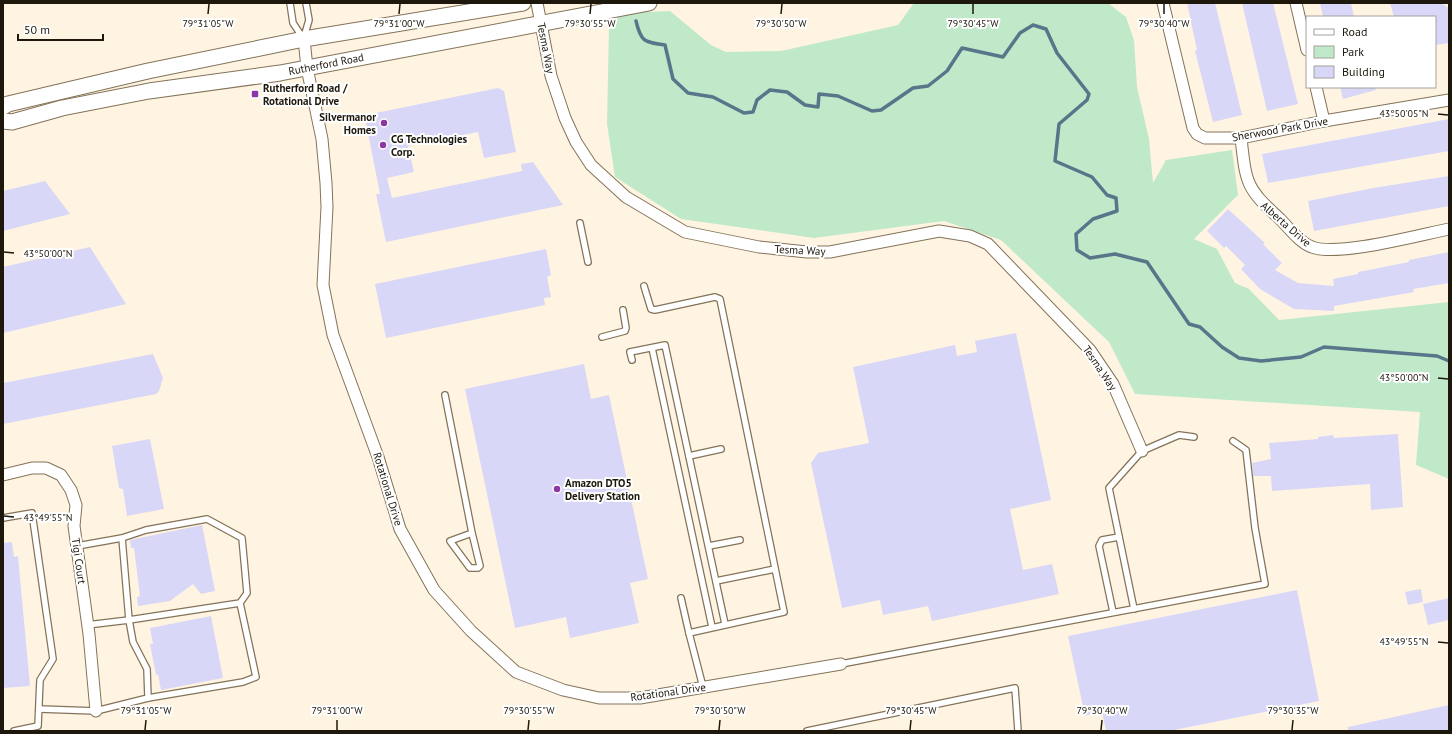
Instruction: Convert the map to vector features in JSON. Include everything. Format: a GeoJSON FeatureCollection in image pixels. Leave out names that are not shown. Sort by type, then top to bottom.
{"type":"FeatureCollection","features":[{"type":"Feature","properties":{"kind":"main road"},"geometry":{"type":"LineString","coordinates":[[3,107],[53,93],[148,71],[304,39],[523,3]]}},
{"type":"Feature","properties":{"kind":"main road","name":"Rutherford Road"},"geometry":{"type":"LineString","coordinates":[[3,121],[12,122],[62,108],[149,91],[307,68],[649,3]]}},
{"type":"Feature","properties":{"kind":"street","name":"Tesma Way"},"geometry":{"type":"LineString","coordinates":[[537,3],[551,76],[565,118],[576,142],[591,165],[626,197],[685,232],[759,247],[830,252],[939,230],[970,236],[988,244],[1090,350],[1113,384],[1142,451]]}},
{"type":"Feature","properties":{"kind":"street","name":"Sherwood Park Drive"},"geometry":{"type":"LineString","coordinates":[[1163,3],[1193,128],[1197,134],[1206,138],[1241,138],[1324,121],[1449,100]]}},
{"type":"Feature","properties":{"kind":"street"},"geometry":{"type":"LineString","coordinates":[[1296,3],[1306,46]]}},
{"type":"Feature","properties":{"kind":"street","name":"Rotational Drive"},"geometry":{"type":"LineString","coordinates":[[304,39],[307,68],[322,139],[327,207],[323,285],[333,336],[378,457],[400,529],[434,590],[471,631],[516,672],[563,690],[599,698],[640,698],[841,664]]}},
{"type":"Feature","properties":{"kind":"street"},"geometry":{"type":"LineString","coordinates":[[1316,88],[1324,121]]}},
{"type":"Feature","properties":{"kind":"street","name":"Alberta Drive"},"geometry":{"type":"LineString","coordinates":[[1241,138],[1244,173],[1250,187],[1257,198],[1310,247],[1322,250],[1341,250],[1449,229]]}},
{"type":"Feature","properties":{"kind":"street","name":"Tigi Court"},"geometry":{"type":"LineString","coordinates":[[3,475],[32,468],[46,468],[61,475],[71,490],[76,505],[74,526],[88,625],[96,711]]}},
{"type":"Feature","properties":{"kind":"lane"},"geometry":{"type":"LineString","coordinates":[[290,3],[293,23],[304,39]]}},
{"type":"Feature","properties":{"kind":"lane"},"geometry":{"type":"LineString","coordinates":[[304,39],[309,20],[306,3]]}},
{"type":"Feature","properties":{"kind":"lane"},"geometry":{"type":"LineString","coordinates":[[580,223],[588,262]]}},
{"type":"Feature","properties":{"kind":"lane"},"geometry":{"type":"LineString","coordinates":[[644,286],[651,309],[655,310],[715,297],[720,299],[784,612],[689,633]]}},
{"type":"Feature","properties":{"kind":"lane"},"geometry":{"type":"LineString","coordinates":[[602,337],[625,331],[626,328],[623,310]]}},
{"type":"Feature","properties":{"kind":"lane"},"geometry":{"type":"LineString","coordinates":[[632,360],[630,352],[665,345],[725,624]]}},
{"type":"Feature","properties":{"kind":"lane"},"geometry":{"type":"LineString","coordinates":[[652,348],[712,628]]}},
{"type":"Feature","properties":{"kind":"lane"},"geometry":{"type":"LineString","coordinates":[[445,395],[472,533],[480,566],[478,568],[470,568],[450,541],[472,533]]}},
{"type":"Feature","properties":{"kind":"lane"},"geometry":{"type":"LineString","coordinates":[[1134,609],[1109,488],[1142,451],[1179,435],[1194,437]]}},
{"type":"Feature","properties":{"kind":"lane"},"geometry":{"type":"LineString","coordinates":[[841,664],[1265,584],[1255,528],[1246,450],[1233,441]]}},
{"type":"Feature","properties":{"kind":"lane"},"geometry":{"type":"LineString","coordinates":[[689,456],[721,449]]}},
{"type":"Feature","properties":{"kind":"lane"},"geometry":{"type":"LineString","coordinates":[[3,518],[32,513],[53,659],[40,680],[38,726],[14,731]]}},
{"type":"Feature","properties":{"kind":"lane"},"geometry":{"type":"LineString","coordinates":[[77,546],[122,538],[146,530],[207,519],[242,538],[247,593],[240,603],[88,625]]}},
{"type":"Feature","properties":{"kind":"lane"},"geometry":{"type":"LineString","coordinates":[[1113,612],[1098,546],[1102,540],[1119,537]]}},
{"type":"Feature","properties":{"kind":"lane"},"geometry":{"type":"LineString","coordinates":[[122,538],[133,642],[147,669],[148,698]]}},
{"type":"Feature","properties":{"kind":"lane"},"geometry":{"type":"LineString","coordinates":[[709,546],[740,540]]}},
{"type":"Feature","properties":{"kind":"lane"},"geometry":{"type":"LineString","coordinates":[[716,581],[775,569]]}},
{"type":"Feature","properties":{"kind":"lane"},"geometry":{"type":"LineString","coordinates":[[681,598],[703,687]]}},
{"type":"Feature","properties":{"kind":"lane"},"geometry":{"type":"LineString","coordinates":[[39,709],[96,711],[148,698],[243,682],[256,677],[240,603]]}},
{"type":"Feature","properties":{"kind":"lane"},"geometry":{"type":"LineString","coordinates":[[808,731],[1015,688],[1018,731]]}},
{"type":"Feature","properties":{"kind":"green space"},"geometry":{"type":"Polygon","coordinates":[[[914,3],[1108,3],[1126,17],[1134,40],[1137,87],[1149,139],[1153,183],[1166,160],[1232,150],[1238,195],[1194,239],[1217,249],[1235,283],[1249,289],[1279,320],[1449,302],[1449,479],[1416,465],[1420,412],[1135,394],[1109,342],[1001,240],[944,221],[814,238],[681,219],[615,177],[607,124],[609,26],[623,13],[670,11],[711,45],[726,52],[781,51],[898,25],[914,3]]]}},
{"type":"Feature","properties":{"kind":"building"},"geometry":{"type":"Polygon","coordinates":[[[1187,3],[1215,3],[1242,115],[1213,122],[1195,51],[1197,50],[1187,3]]]}},
{"type":"Feature","properties":{"kind":"building"},"geometry":{"type":"Polygon","coordinates":[[[1242,3],[1273,3],[1298,104],[1267,111],[1242,3]]]}},
{"type":"Feature","properties":{"kind":"building"},"geometry":{"type":"Polygon","coordinates":[[[1320,3],[1351,3],[1354,16],[1323,16],[1320,3]]]}},
{"type":"Feature","properties":{"kind":"building"},"geometry":{"type":"Polygon","coordinates":[[[1390,3],[1441,3],[1449,8],[1449,43],[1436,45],[1436,16],[1394,16],[1390,3]]]}},
{"type":"Feature","properties":{"kind":"building"},"geometry":{"type":"Polygon","coordinates":[[[498,88],[504,91],[516,152],[484,158],[478,132],[408,146],[414,172],[387,178],[392,198],[522,171],[521,164],[533,162],[563,205],[386,242],[376,194],[380,194],[366,123],[371,114],[498,88]]]}},
{"type":"Feature","properties":{"kind":"building"},"geometry":{"type":"Polygon","coordinates":[[[1340,88],[1375,88],[1376,90],[1343,99],[1340,88]]]}},
{"type":"Feature","properties":{"kind":"building"},"geometry":{"type":"Polygon","coordinates":[[[1449,119],[1449,151],[1268,183],[1262,154],[1449,119]]]}},
{"type":"Feature","properties":{"kind":"building"},"geometry":{"type":"Polygon","coordinates":[[[1449,176],[1449,206],[1314,231],[1308,201],[1373,188],[1449,176]]]}},
{"type":"Feature","properties":{"kind":"building"},"geometry":{"type":"Polygon","coordinates":[[[45,181],[70,214],[3,231],[3,191],[45,181]]]}},
{"type":"Feature","properties":{"kind":"building"},"geometry":{"type":"Polygon","coordinates":[[[1228,209],[1265,243],[1263,244],[1282,263],[1275,270],[1298,283],[1334,286],[1333,279],[1358,274],[1358,272],[1409,262],[1409,260],[1449,252],[1449,283],[1413,289],[1414,292],[1334,306],[1334,311],[1294,309],[1260,289],[1241,269],[1245,265],[1226,246],[1224,248],[1207,231],[1228,209]]]}},
{"type":"Feature","properties":{"kind":"building"},"geometry":{"type":"Polygon","coordinates":[[[90,247],[126,304],[3,333],[3,267],[90,247]]]}},
{"type":"Feature","properties":{"kind":"building"},"geometry":{"type":"Polygon","coordinates":[[[546,249],[551,275],[547,277],[551,297],[544,298],[545,305],[386,338],[375,284],[546,249]]]}},
{"type":"Feature","properties":{"kind":"building"},"geometry":{"type":"Polygon","coordinates":[[[1016,333],[1051,500],[1010,509],[1023,570],[1052,564],[1059,594],[932,621],[928,606],[883,615],[880,600],[842,608],[811,463],[818,453],[869,443],[853,367],[955,345],[957,356],[977,352],[975,341],[1016,333]]]}},
{"type":"Feature","properties":{"kind":"building"},"geometry":{"type":"Polygon","coordinates":[[[153,354],[163,378],[159,391],[156,394],[3,424],[3,383],[153,354]]]}},
{"type":"Feature","properties":{"kind":"building","name":"Amazon DTO5 Delivery Station"},"geometry":{"type":"Polygon","coordinates":[[[584,364],[591,399],[609,395],[648,579],[630,583],[639,623],[570,638],[566,617],[515,628],[465,389],[584,364]]]}},
{"type":"Feature","properties":{"kind":"building"},"geometry":{"type":"Polygon","coordinates":[[[1398,434],[1403,507],[1371,510],[1370,484],[1272,491],[1271,476],[1253,476],[1252,463],[1271,459],[1269,443],[1318,439],[1318,437],[1333,435],[1334,438],[1398,434]]]}},
{"type":"Feature","properties":{"kind":"building"},"geometry":{"type":"Polygon","coordinates":[[[150,439],[164,509],[127,516],[123,489],[119,488],[112,446],[150,439]]]}},
{"type":"Feature","properties":{"kind":"building"},"geometry":{"type":"Polygon","coordinates":[[[202,525],[215,591],[201,594],[193,584],[170,601],[138,606],[137,597],[140,596],[134,548],[131,548],[130,540],[202,525]]]}},
{"type":"Feature","properties":{"kind":"building"},"geometry":{"type":"Polygon","coordinates":[[[12,542],[14,557],[18,556],[30,686],[3,688],[3,543],[12,542]]]}},
{"type":"Feature","properties":{"kind":"building"},"geometry":{"type":"Polygon","coordinates":[[[1421,589],[1423,602],[1408,605],[1405,592],[1421,589]]]}},
{"type":"Feature","properties":{"kind":"building"},"geometry":{"type":"Polygon","coordinates":[[[1297,590],[1319,701],[1169,731],[1106,731],[1102,711],[1085,716],[1068,636],[1297,590]]]}},
{"type":"Feature","properties":{"kind":"building"},"geometry":{"type":"Polygon","coordinates":[[[1449,598],[1449,620],[1428,625],[1423,604],[1449,598]]]}},
{"type":"Feature","properties":{"kind":"building"},"geometry":{"type":"Polygon","coordinates":[[[211,616],[223,678],[161,690],[158,674],[156,675],[150,644],[153,644],[150,628],[211,616]]]}},
{"type":"Feature","properties":{"kind":"building"},"geometry":{"type":"Polygon","coordinates":[[[1449,705],[1449,731],[1348,731],[1348,727],[1449,705]]]}},
{"type":"Feature","properties":{"kind":"waterway"},"geometry":{"type":"LineString","coordinates":[[636,21],[644,40],[665,45],[673,79],[688,93],[713,97],[744,113],[753,112],[757,100],[770,90],[787,92],[805,105],[818,107],[819,94],[838,96],[872,111],[881,110],[913,88],[928,86],[947,71],[962,48],[1003,57],[1020,33],[1033,25],[1046,29],[1057,53],[1089,94],[1087,100],[1059,124],[1055,161],[1092,177],[1107,195],[1116,198],[1117,211],[1093,219],[1076,234],[1077,250],[1090,258],[1115,254],[1147,262],[1189,324],[1200,327],[1222,347],[1239,358],[1261,361],[1301,357],[1324,347],[1437,356],[1449,361]]}},
{"type":"Feature","properties":{"kind":"place","name":"Rutherford Road / Rotational Drive"},"geometry":{"type":"Point","coordinates":[255,94]}},
{"type":"Feature","properties":{"kind":"place","name":"Silvermanor Homes"},"geometry":{"type":"Point","coordinates":[384,123]}},
{"type":"Feature","properties":{"kind":"place","name":"CG Technologies Corp."},"geometry":{"type":"Point","coordinates":[383,145]}},
{"type":"Feature","properties":{"kind":"place","name":"Amazon DTO5 Delivery Station"},"geometry":{"type":"Point","coordinates":[557,489]}}]}
